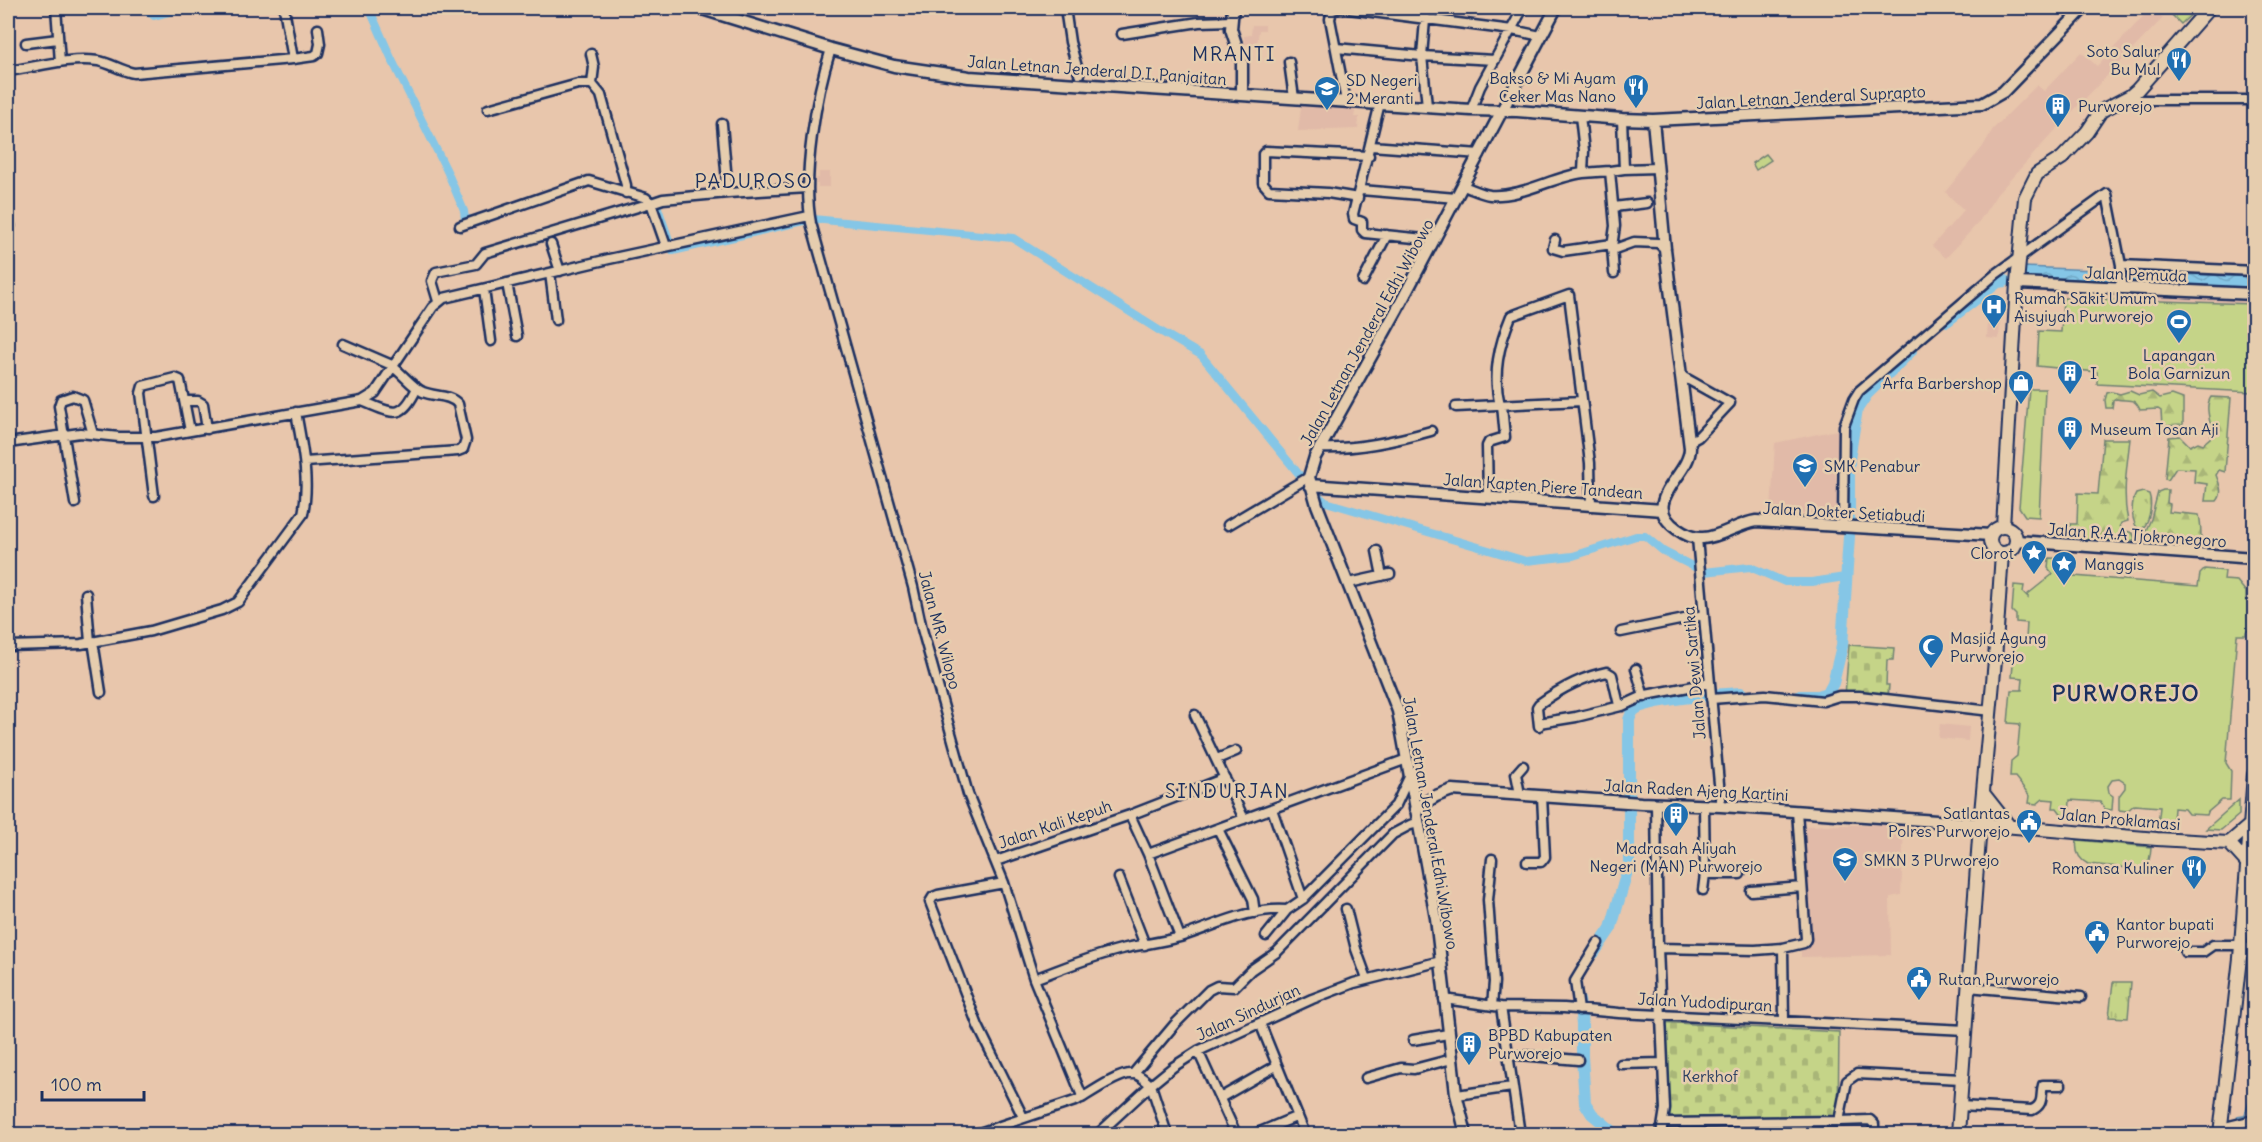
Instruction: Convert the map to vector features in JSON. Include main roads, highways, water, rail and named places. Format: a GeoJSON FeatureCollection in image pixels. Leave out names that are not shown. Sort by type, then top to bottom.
{"type":"FeatureCollection","features":[{"type":"Feature","properties":{"kind":"main road"},"geometry":{"type":"LineString","coordinates":[[2003,527],[2017,281],[2025,198],[2037,174],[2062,158],[2087,132],[2101,111],[2137,90],[2209,8]]}},
{"type":"Feature","properties":{"kind":"main road"},"geometry":{"type":"LineString","coordinates":[[2003,527],[2013,531],[2017,541],[2011,551],[2002,553],[1992,547],[1991,536],[1996,529],[2003,527]]}},
{"type":"Feature","properties":{"kind":"main road"},"geometry":{"type":"LineString","coordinates":[[1958,1134],[2002,553]]}},
{"type":"Feature","properties":{"kind":"main road"},"geometry":{"type":"LineString","coordinates":[[2223,1130],[2247,863],[2252,846],[2250,825],[2254,774]]}},
{"type":"Feature","properties":{"kind":"main road"},"geometry":{"type":"LineString","coordinates":[[1983,793],[2009,826]]}},
{"type":"Feature","properties":{"kind":"main road","name":"Jalan Proklamasi"},"geometry":{"type":"LineString","coordinates":[[1980,824],[2229,843]]}},
{"type":"Feature","properties":{"kind":"main road"},"geometry":{"type":"LineString","coordinates":[[2247,863],[2229,843],[2250,825]]}},
{"type":"Feature","properties":{"kind":"water"},"geometry":{"type":"Polygon","coordinates":[[[2024,267],[2254,277],[2254,290],[2023,279],[2024,267]]]}},
{"type":"Feature","properties":{"kind":"waterway"},"geometry":{"type":"LineString","coordinates":[[145,8],[154,16],[185,8]]}},
{"type":"Feature","properties":{"kind":"waterway"},"geometry":{"type":"LineString","coordinates":[[369,8],[447,171],[464,211],[465,220],[472,219]]}},
{"type":"Feature","properties":{"kind":"waterway"},"geometry":{"type":"LineString","coordinates":[[650,198],[657,205],[673,251],[813,219],[1013,238],[1201,355],[1307,484]]}},
{"type":"Feature","properties":{"kind":"waterway"},"geometry":{"type":"LineString","coordinates":[[1947,321],[1998,282],[2005,281]]}},
{"type":"Feature","properties":{"kind":"waterway"},"geometry":{"type":"LineString","coordinates":[[1849,519],[1849,459],[1857,409],[1867,394],[1911,351]]}},
{"type":"Feature","properties":{"kind":"waterway"},"geometry":{"type":"LineString","coordinates":[[1315,493],[1326,502],[1526,561],[1573,556],[1636,536],[1645,536],[1663,551],[1704,572],[1750,567],[1785,582],[1812,582],[1845,577]]}},
{"type":"Feature","properties":{"kind":"waterway"},"geometry":{"type":"LineString","coordinates":[[1800,696],[1819,696],[1828,692],[1833,683],[1842,646],[1849,536]]}},
{"type":"Feature","properties":{"kind":"waterway"},"geometry":{"type":"LineString","coordinates":[[1594,953],[1611,928],[1629,864],[1629,720],[1632,712],[1640,707],[1667,700],[1741,693]]}},
{"type":"Feature","properties":{"kind":"waterway"},"geometry":{"type":"LineString","coordinates":[[1579,1000],[1585,1103],[1592,1114],[1616,1134]]}},
{"type":"Feature","properties":{"kind":"waterway"},"geometry":{"type":"LineString","coordinates":[[2237,1120],[2238,1116],[2245,1115],[2254,1086]]}},
{"type":"Feature","properties":{"kind":"waterway"},"geometry":{"type":"LineString","coordinates":[[2233,1134],[2235,1128]]}},
{"type":"Feature","properties":{"kind":"place","name":"Soto Salur Bu Mul"},"geometry":{"type":"Point","coordinates":[2179,83]}},
{"type":"Feature","properties":{"kind":"place","name":"Bakso & Mi Ayam Ceker Mas Nano"},"geometry":{"type":"Point","coordinates":[1636,110]}},
{"type":"Feature","properties":{"kind":"place","name":"SD Negeri 2 Meranti"},"geometry":{"type":"Point","coordinates":[1327,112]}},
{"type":"Feature","properties":{"kind":"place","name":"Purworejo"},"geometry":{"type":"Point","coordinates":[2058,129]}},
{"type":"Feature","properties":{"kind":"place","name":"Rumah Sakit Umum Aisyiyah Purworejo"},"geometry":{"type":"Point","coordinates":[1994,330]}},
{"type":"Feature","properties":{"kind":"place","name":"Lapangan Bola Garnizun"},"geometry":{"type":"Point","coordinates":[2179,345]}},
{"type":"Feature","properties":{"kind":"place","name":"I"},"geometry":{"type":"Point","coordinates":[2070,396]}},
{"type":"Feature","properties":{"kind":"place","name":"Arfa Barbershop"},"geometry":{"type":"Point","coordinates":[2021,406]}},
{"type":"Feature","properties":{"kind":"place","name":"Museum Tosan Aji"},"geometry":{"type":"Point","coordinates":[2070,452]}},
{"type":"Feature","properties":{"kind":"place","name":"SMK Penabur"},"geometry":{"type":"Point","coordinates":[1805,489]}},
{"type":"Feature","properties":{"kind":"place","name":"Clorot"},"geometry":{"type":"Point","coordinates":[2034,576]}},
{"type":"Feature","properties":{"kind":"place","name":"Manggis"},"geometry":{"type":"Point","coordinates":[2064,587]}},
{"type":"Feature","properties":{"kind":"place","name":"Masjid Agung Purworejo"},"geometry":{"type":"Point","coordinates":[1931,670]}},
{"type":"Feature","properties":{"kind":"place","name":"Madrasah Aliyah Negeri (MAN) Purworejo"},"geometry":{"type":"Point","coordinates":[1676,838]}},
{"type":"Feature","properties":{"kind":"place","name":"Satlantas Polres Purworejo"},"geometry":{"type":"Point","coordinates":[2029,845]}},
{"type":"Feature","properties":{"kind":"place","name":"SMKN 3 PUrworejo"},"geometry":{"type":"Point","coordinates":[1845,883]}},
{"type":"Feature","properties":{"kind":"place","name":"Romansa Kuliner"},"geometry":{"type":"Point","coordinates":[2194,891]}},
{"type":"Feature","properties":{"kind":"place","name":"Kantor bupati Purworejo"},"geometry":{"type":"Point","coordinates":[2097,956]}},
{"type":"Feature","properties":{"kind":"place","name":"Rutan Purworejo"},"geometry":{"type":"Point","coordinates":[1919,1002]}},
{"type":"Feature","properties":{"kind":"place","name":"BPBD Kabupaten Purworejo"},"geometry":{"type":"Point","coordinates":[1469,1067]}},
{"type":"Feature","properties":{"kind":"district","name":"MRANTI"},"geometry":{"type":"Point","coordinates":[1234,53]}},
{"type":"Feature","properties":{"kind":"district","name":"PADUROSO"},"geometry":{"type":"Point","coordinates":[754,180]}},
{"type":"Feature","properties":{"kind":"district","name":"PURWOREJO"},"geometry":{"type":"Point","coordinates":[2126,693]}},
{"type":"Feature","properties":{"kind":"district","name":"SINDURJAN"},"geometry":{"type":"Point","coordinates":[1227,790]}},
{"type":"Feature","properties":{"kind":"park label","name":"Kerkhof"},"geometry":{"type":"Point","coordinates":[1710,1076]}}]}
